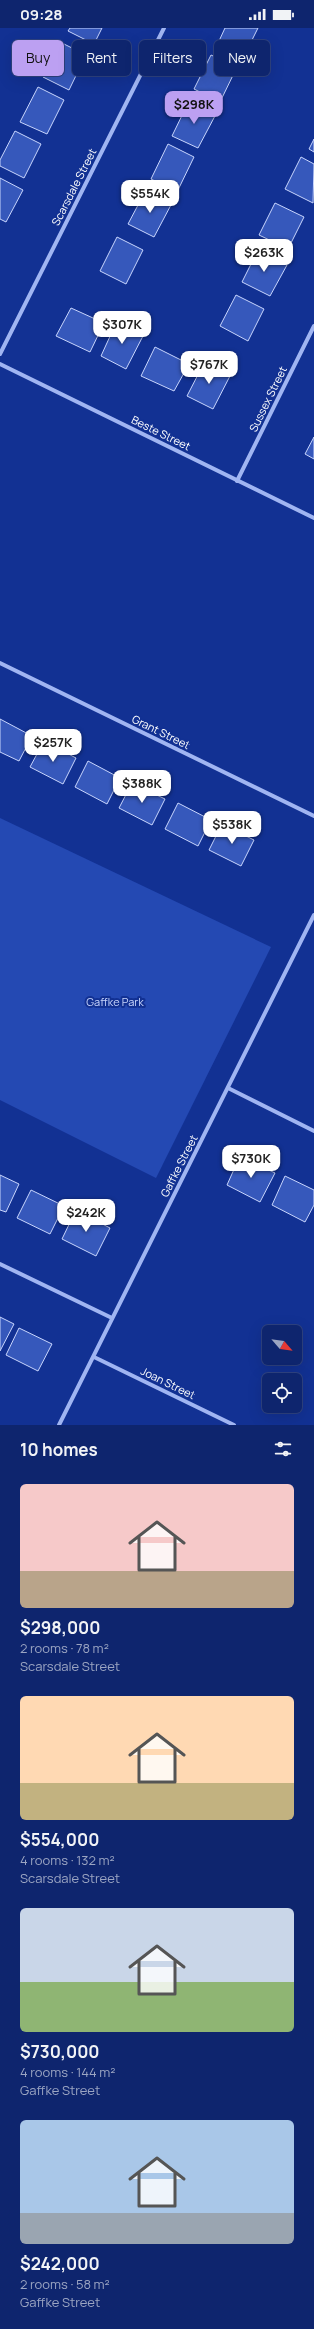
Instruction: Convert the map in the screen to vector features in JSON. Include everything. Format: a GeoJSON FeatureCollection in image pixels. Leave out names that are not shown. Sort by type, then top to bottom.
{"type":"FeatureCollection","features":[{"type":"Feature","properties":{"kind":"street","name":"Scarsdale Street"},"geometry":{"type":"LineString","coordinates":[[0,354],[164,28]]}},
{"type":"Feature","properties":{"kind":"street","name":"Sussex Street"},"geometry":{"type":"LineString","coordinates":[[237,481],[314,326]]}},
{"type":"Feature","properties":{"kind":"street","name":"Beste Street"},"geometry":{"type":"LineString","coordinates":[[0,364],[314,518]]}},
{"type":"Feature","properties":{"kind":"street","name":"Grant Street"},"geometry":{"type":"LineString","coordinates":[[0,663],[314,816]]}},
{"type":"Feature","properties":{"kind":"street","name":"Gaffke Street"},"geometry":{"type":"LineString","coordinates":[[59,1425],[314,915]]}},
{"type":"Feature","properties":{"kind":"street"},"geometry":{"type":"LineString","coordinates":[[228,1088],[314,1131]]}},
{"type":"Feature","properties":{"kind":"street"},"geometry":{"type":"LineString","coordinates":[[0,1264],[112,1318]]}},
{"type":"Feature","properties":{"kind":"street","name":"Joan Street"},"geometry":{"type":"LineString","coordinates":[[94,1357],[234,1425]]}},
{"type":"Feature","properties":{"kind":"green space","name":"Gaffke Park"},"geometry":{"type":"Polygon","coordinates":[[[0,818],[271,947],[156,1178],[0,1100],[0,818]]]}},
{"type":"Feature","properties":{"kind":"building"},"geometry":{"type":"Polygon","coordinates":[[[70,28],[102,28],[96,40],[86,40],[68,31],[70,28]]]}},
{"type":"Feature","properties":{"kind":"building"},"geometry":{"type":"Polygon","coordinates":[[[225,28],[258,28],[252,40],[219,40],[225,28]]]}},
{"type":"Feature","properties":{"kind":"building"},"geometry":{"type":"Polygon","coordinates":[[[64,44],[72,48],[72,76],[76,76],[69,90],[43,77],[64,76],[64,44]]]}},
{"type":"Feature","properties":{"kind":"building"},"geometry":{"type":"Polygon","coordinates":[[[211,55],[214,56],[214,76],[233,76],[220,102],[194,89],[200,76],[206,76],[206,65],[211,55]]]}},
{"type":"Feature","properties":{"kind":"building"},"geometry":{"type":"Polygon","coordinates":[[[38,87],[64,100],[47,134],[20,122],[38,87]]]}},
{"type":"Feature","properties":{"kind":"building"},"geometry":{"type":"Polygon","coordinates":[[[189,101],[216,114],[198,148],[172,136],[189,101]]]}},
{"type":"Feature","properties":{"kind":"building"},"geometry":{"type":"Polygon","coordinates":[[[15,131],[41,144],[24,178],[0,166],[0,160],[15,131]]]}},
{"type":"Feature","properties":{"kind":"building"},"geometry":{"type":"Polygon","coordinates":[[[314,139],[314,152],[309,149],[314,139]]]}},
{"type":"Feature","properties":{"kind":"building"},"geometry":{"type":"Polygon","coordinates":[[[168,144],[194,157],[177,192],[151,179],[168,144]]]}},
{"type":"Feature","properties":{"kind":"building"},"geometry":{"type":"Polygon","coordinates":[[[301,157],[314,164],[313,203],[285,189],[301,157]]]}},
{"type":"Feature","properties":{"kind":"building"},"geometry":{"type":"Polygon","coordinates":[[[0,178],[23,190],[6,222],[0,219],[0,178]]]}},
{"type":"Feature","properties":{"kind":"building"},"geometry":{"type":"Polygon","coordinates":[[[146,190],[172,203],[154,237],[128,224],[146,190]]]}},
{"type":"Feature","properties":{"kind":"building"},"geometry":{"type":"Polygon","coordinates":[[[275,203],[304,217],[288,249],[259,235],[275,203]]]}},
{"type":"Feature","properties":{"kind":"building"},"geometry":{"type":"Polygon","coordinates":[[[117,237],[143,250],[126,284],[100,271],[117,237]]]}},
{"type":"Feature","properties":{"kind":"building"},"geometry":{"type":"Polygon","coordinates":[[[258,250],[287,265],[270,296],[242,282],[258,250]]]}},
{"type":"Feature","properties":{"kind":"building"},"geometry":{"type":"Polygon","coordinates":[[[236,295],[264,309],[248,341],[220,326],[236,295]]]}},
{"type":"Feature","properties":{"kind":"building"},"geometry":{"type":"Polygon","coordinates":[[[71,308],[104,323],[90,352],[56,336],[71,308]]]}},
{"type":"Feature","properties":{"kind":"building"},"geometry":{"type":"Polygon","coordinates":[[[117,321],[144,334],[126,369],[101,356],[117,321]]]}},
{"type":"Feature","properties":{"kind":"building"},"geometry":{"type":"Polygon","coordinates":[[[155,347],[189,364],[174,391],[141,376],[155,347]]]}},
{"type":"Feature","properties":{"kind":"building"},"geometry":{"type":"Polygon","coordinates":[[[205,361],[231,374],[213,409],[187,396],[205,361]]]}},
{"type":"Feature","properties":{"kind":"building"},"geometry":{"type":"Polygon","coordinates":[[[314,437],[314,459],[305,454],[314,437]]]}},
{"type":"Feature","properties":{"kind":"building"},"geometry":{"type":"Polygon","coordinates":[[[0,719],[32,736],[19,761],[0,752],[0,719]]]}},
{"type":"Feature","properties":{"kind":"building"},"geometry":{"type":"Polygon","coordinates":[[[44,741],[76,758],[63,784],[30,767],[44,741]]]}},
{"type":"Feature","properties":{"kind":"building"},"geometry":{"type":"Polygon","coordinates":[[[88,761],[120,778],[107,804],[75,787],[88,761]]]}},
{"type":"Feature","properties":{"kind":"building"},"geometry":{"type":"Polygon","coordinates":[[[132,783],[165,799],[152,825],[119,808],[132,783]]]}},
{"type":"Feature","properties":{"kind":"building"},"geometry":{"type":"Polygon","coordinates":[[[178,803],[211,820],[198,846],[165,829],[178,803]]]}},
{"type":"Feature","properties":{"kind":"building"},"geometry":{"type":"Polygon","coordinates":[[[222,824],[254,840],[241,866],[209,850],[222,824]]]}},
{"type":"Feature","properties":{"kind":"building"},"geometry":{"type":"Polygon","coordinates":[[[240,1156],[275,1173],[260,1202],[227,1185],[240,1156]]]}},
{"type":"Feature","properties":{"kind":"building"},"geometry":{"type":"Polygon","coordinates":[[[0,1175],[19,1184],[6,1212],[0,1210],[0,1175]]]}},
{"type":"Feature","properties":{"kind":"building"},"geometry":{"type":"Polygon","coordinates":[[[285,1176],[314,1190],[314,1205],[305,1222],[272,1205],[285,1176]]]}},
{"type":"Feature","properties":{"kind":"building"},"geometry":{"type":"Polygon","coordinates":[[[31,1190],[64,1206],[50,1234],[17,1218],[31,1190]]]}},
{"type":"Feature","properties":{"kind":"building"},"geometry":{"type":"Polygon","coordinates":[[[76,1210],[110,1228],[96,1256],[62,1239],[76,1210]]]}},
{"type":"Feature","properties":{"kind":"building"},"geometry":{"type":"Polygon","coordinates":[[[0,1317],[14,1324],[0,1351],[0,1317]]]}},
{"type":"Feature","properties":{"kind":"building"},"geometry":{"type":"Polygon","coordinates":[[[19,1328],[52,1344],[38,1371],[6,1355],[19,1328]]]}}]}
